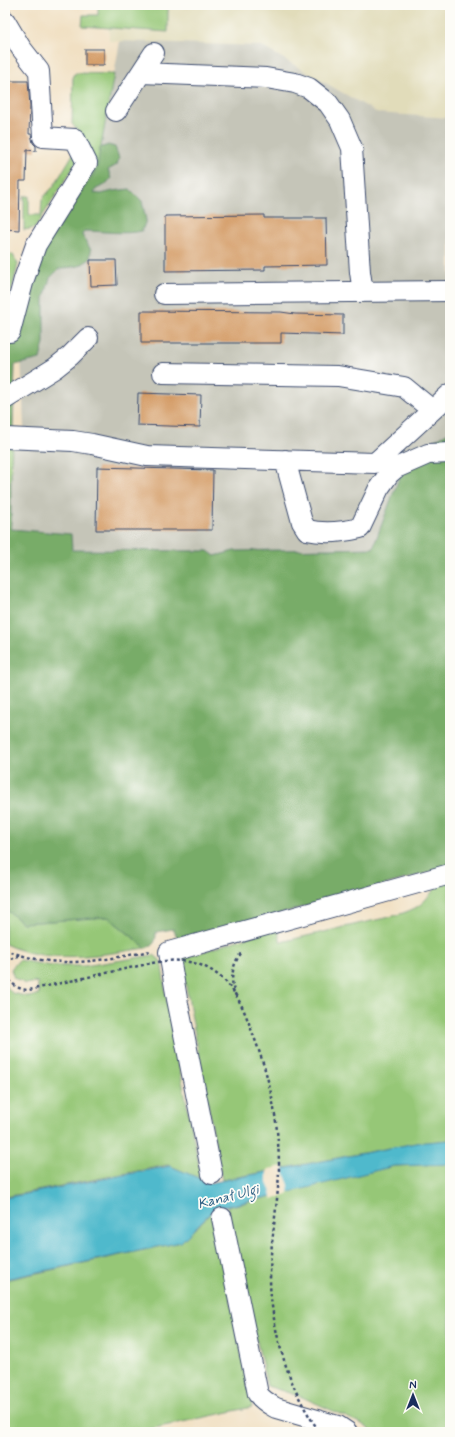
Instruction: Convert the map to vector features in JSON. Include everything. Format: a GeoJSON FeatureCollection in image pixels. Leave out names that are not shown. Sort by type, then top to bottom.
{"type":"FeatureCollection","features":[{"type":"Feature","properties":{"kind":"lane"},"geometry":{"type":"LineString","coordinates":[[5,21],[21,48],[39,71],[43,137],[74,139],[87,163],[36,245],[24,279],[10,332],[5,332]]}},
{"type":"Feature","properties":{"kind":"lane"},"geometry":{"type":"LineString","coordinates":[[116,111],[154,53]]}},
{"type":"Feature","properties":{"kind":"lane"},"geometry":{"type":"LineString","coordinates":[[141,73],[266,78],[295,83],[309,88],[328,103],[340,120],[352,148],[360,272],[363,292]]}},
{"type":"Feature","properties":{"kind":"lane"},"geometry":{"type":"LineString","coordinates":[[164,294],[450,291]]}},
{"type":"Feature","properties":{"kind":"lane"},"geometry":{"type":"LineString","coordinates":[[5,400],[54,368],[70,356],[88,338]]}},
{"type":"Feature","properties":{"kind":"lane"},"geometry":{"type":"LineString","coordinates":[[163,373],[338,376],[404,386],[432,410]]}},
{"type":"Feature","properties":{"kind":"lane"},"geometry":{"type":"LineString","coordinates":[[9,438],[92,444],[147,456],[375,463],[450,394]]}},
{"type":"Feature","properties":{"kind":"lane"},"geometry":{"type":"LineString","coordinates":[[285,460],[302,522],[306,530],[315,532],[344,532],[360,528],[379,488],[389,474],[396,468],[428,454],[450,453]]}},
{"type":"Feature","properties":{"kind":"lane"},"geometry":{"type":"LineString","coordinates":[[212,1174],[177,999],[170,952],[450,874]]}},
{"type":"Feature","properties":{"kind":"lane"},"geometry":{"type":"LineString","coordinates":[[222,1218],[258,1394],[267,1404],[276,1408],[338,1426],[347,1432]]}},
{"type":"Feature","properties":{"kind":"path"},"geometry":{"type":"LineString","coordinates":[[5,950],[25,957]]}},
{"type":"Feature","properties":{"kind":"path"},"geometry":{"type":"LineString","coordinates":[[236,996],[233,987],[233,971],[243,950]]}},
{"type":"Feature","properties":{"kind":"path"},"geometry":{"type":"LineString","coordinates":[[10,982],[6,973],[7,964],[10,959],[15,956],[50,961],[74,962],[153,951]]}},
{"type":"Feature","properties":{"kind":"path"},"geometry":{"type":"LineString","coordinates":[[5,975],[10,982],[19,988],[30,990],[152,963],[180,961],[203,966],[222,978],[232,990],[247,1018],[264,1062],[271,1089],[276,1121],[278,1192],[270,1252],[270,1270],[272,1305],[278,1338],[293,1384],[320,1432]]}},
{"type":"Feature","properties":{"kind":"shaded area"},"geometry":{"type":"Polygon","coordinates":[[[108,5],[450,5],[450,118],[378,113],[261,46],[109,41],[108,5]]]}},
{"type":"Feature","properties":{"kind":"shaded area"},"geometry":{"type":"Polygon","coordinates":[[[120,41],[261,46],[378,113],[450,118],[450,431],[422,448],[400,475],[373,548],[234,551],[215,556],[208,551],[72,550],[71,534],[11,529],[13,428],[24,429],[20,329],[97,169],[120,41]]]}},
{"type":"Feature","properties":{"kind":"green space"},"geometry":{"type":"Polygon","coordinates":[[[98,5],[168,5],[168,32],[82,26],[83,15],[98,15],[98,5]]]}},
{"type":"Feature","properties":{"kind":"green space"},"geometry":{"type":"Polygon","coordinates":[[[76,73],[114,74],[97,169],[37,258],[29,300],[20,331],[16,337],[5,343],[5,340],[13,336],[20,327],[33,260],[92,169],[92,155],[88,144],[72,124],[73,75],[76,73]]]}},
{"type":"Feature","properties":{"kind":"green space"},"geometry":{"type":"Polygon","coordinates":[[[108,145],[115,147],[119,158],[117,165],[108,170],[111,178],[105,185],[96,189],[94,193],[101,194],[130,189],[142,201],[146,220],[142,231],[121,233],[84,231],[82,235],[91,250],[90,259],[79,266],[59,269],[50,278],[44,298],[44,343],[40,359],[15,365],[13,428],[5,428],[5,343],[16,337],[20,331],[29,300],[37,258],[97,169],[100,148],[108,145]]]}},
{"type":"Feature","properties":{"kind":"green space"},"geometry":{"type":"Polygon","coordinates":[[[73,154],[78,160],[35,228],[24,230],[24,196],[29,196],[29,215],[41,215],[42,199],[54,186],[73,154]]]}},
{"type":"Feature","properties":{"kind":"green space"},"geometry":{"type":"Polygon","coordinates":[[[5,252],[13,255],[18,264],[5,318],[5,252]]]}},
{"type":"Feature","properties":{"kind":"green space"},"geometry":{"type":"Polygon","coordinates":[[[450,431],[450,867],[183,940],[177,937],[173,929],[156,932],[154,942],[151,946],[146,948],[108,917],[23,923],[5,909],[5,480],[11,483],[11,529],[71,534],[72,550],[208,551],[215,556],[234,551],[373,548],[400,475],[422,448],[450,431]]]}},
{"type":"Feature","properties":{"kind":"green space"},"geometry":{"type":"Polygon","coordinates":[[[5,446],[12,446],[11,483],[5,480],[5,446]]]}},
{"type":"Feature","properties":{"kind":"green space"},"geometry":{"type":"Polygon","coordinates":[[[450,879],[450,1140],[416,1143],[222,1180],[181,959],[277,927],[281,942],[396,915],[409,911],[420,905],[440,884],[450,879]]]}},
{"type":"Feature","properties":{"kind":"green space"},"geometry":{"type":"Polygon","coordinates":[[[5,909],[23,923],[108,917],[146,948],[74,956],[56,956],[22,950],[5,944],[5,909]]]}},
{"type":"Feature","properties":{"kind":"green space"},"geometry":{"type":"Polygon","coordinates":[[[154,955],[160,960],[162,966],[168,1010],[199,1166],[202,1173],[210,1183],[168,1165],[5,1197],[5,985],[12,993],[30,997],[39,994],[37,982],[26,984],[14,978],[11,969],[19,960],[52,966],[84,966],[154,955]]]}},
{"type":"Feature","properties":{"kind":"green space"},"geometry":{"type":"Polygon","coordinates":[[[450,1164],[450,1432],[373,1432],[362,1424],[302,1397],[267,1386],[227,1207],[394,1166],[450,1164]]]}},
{"type":"Feature","properties":{"kind":"green space"},"geometry":{"type":"Polygon","coordinates":[[[216,1208],[212,1219],[231,1301],[252,1407],[136,1432],[5,1432],[5,1280],[181,1242],[216,1208]]]}},
{"type":"Feature","properties":{"kind":"water","name":"Kanał Ulgi"},"geometry":{"type":"Polygon","coordinates":[[[450,1140],[450,1164],[394,1166],[219,1208],[215,1211],[215,1208],[181,1242],[5,1279],[5,1198],[170,1166],[210,1183],[416,1143],[450,1140]]]}},
{"type":"Feature","properties":{"kind":"pier"},"geometry":{"type":"Polygon","coordinates":[[[284,1166],[284,1172],[289,1185],[288,1195],[271,1199],[271,1192],[267,1183],[267,1172],[269,1169],[284,1166]]]}},
{"type":"Feature","properties":{"kind":"building"},"geometry":{"type":"Polygon","coordinates":[[[85,49],[104,49],[104,65],[85,65],[85,49]]]}},
{"type":"Feature","properties":{"kind":"building"},"geometry":{"type":"Polygon","coordinates":[[[9,81],[28,81],[30,106],[29,134],[31,134],[33,143],[36,146],[36,151],[27,150],[26,181],[20,181],[19,230],[5,229],[5,91],[8,91],[9,81]]]}},
{"type":"Feature","properties":{"kind":"building"},"geometry":{"type":"Polygon","coordinates":[[[264,215],[264,218],[326,218],[327,265],[265,266],[265,270],[165,271],[165,216],[264,215]]]}},
{"type":"Feature","properties":{"kind":"building"},"geometry":{"type":"Polygon","coordinates":[[[90,260],[116,260],[117,285],[91,286],[90,260]]]}},
{"type":"Feature","properties":{"kind":"building"},"geometry":{"type":"Polygon","coordinates":[[[141,311],[281,312],[295,314],[343,315],[343,335],[281,333],[281,343],[141,343],[141,311]]]}},
{"type":"Feature","properties":{"kind":"building"},"geometry":{"type":"Polygon","coordinates":[[[138,393],[201,395],[200,427],[137,425],[138,393]]]}},
{"type":"Feature","properties":{"kind":"building"},"geometry":{"type":"Polygon","coordinates":[[[97,467],[213,470],[212,530],[96,530],[97,467]]]}}]}
